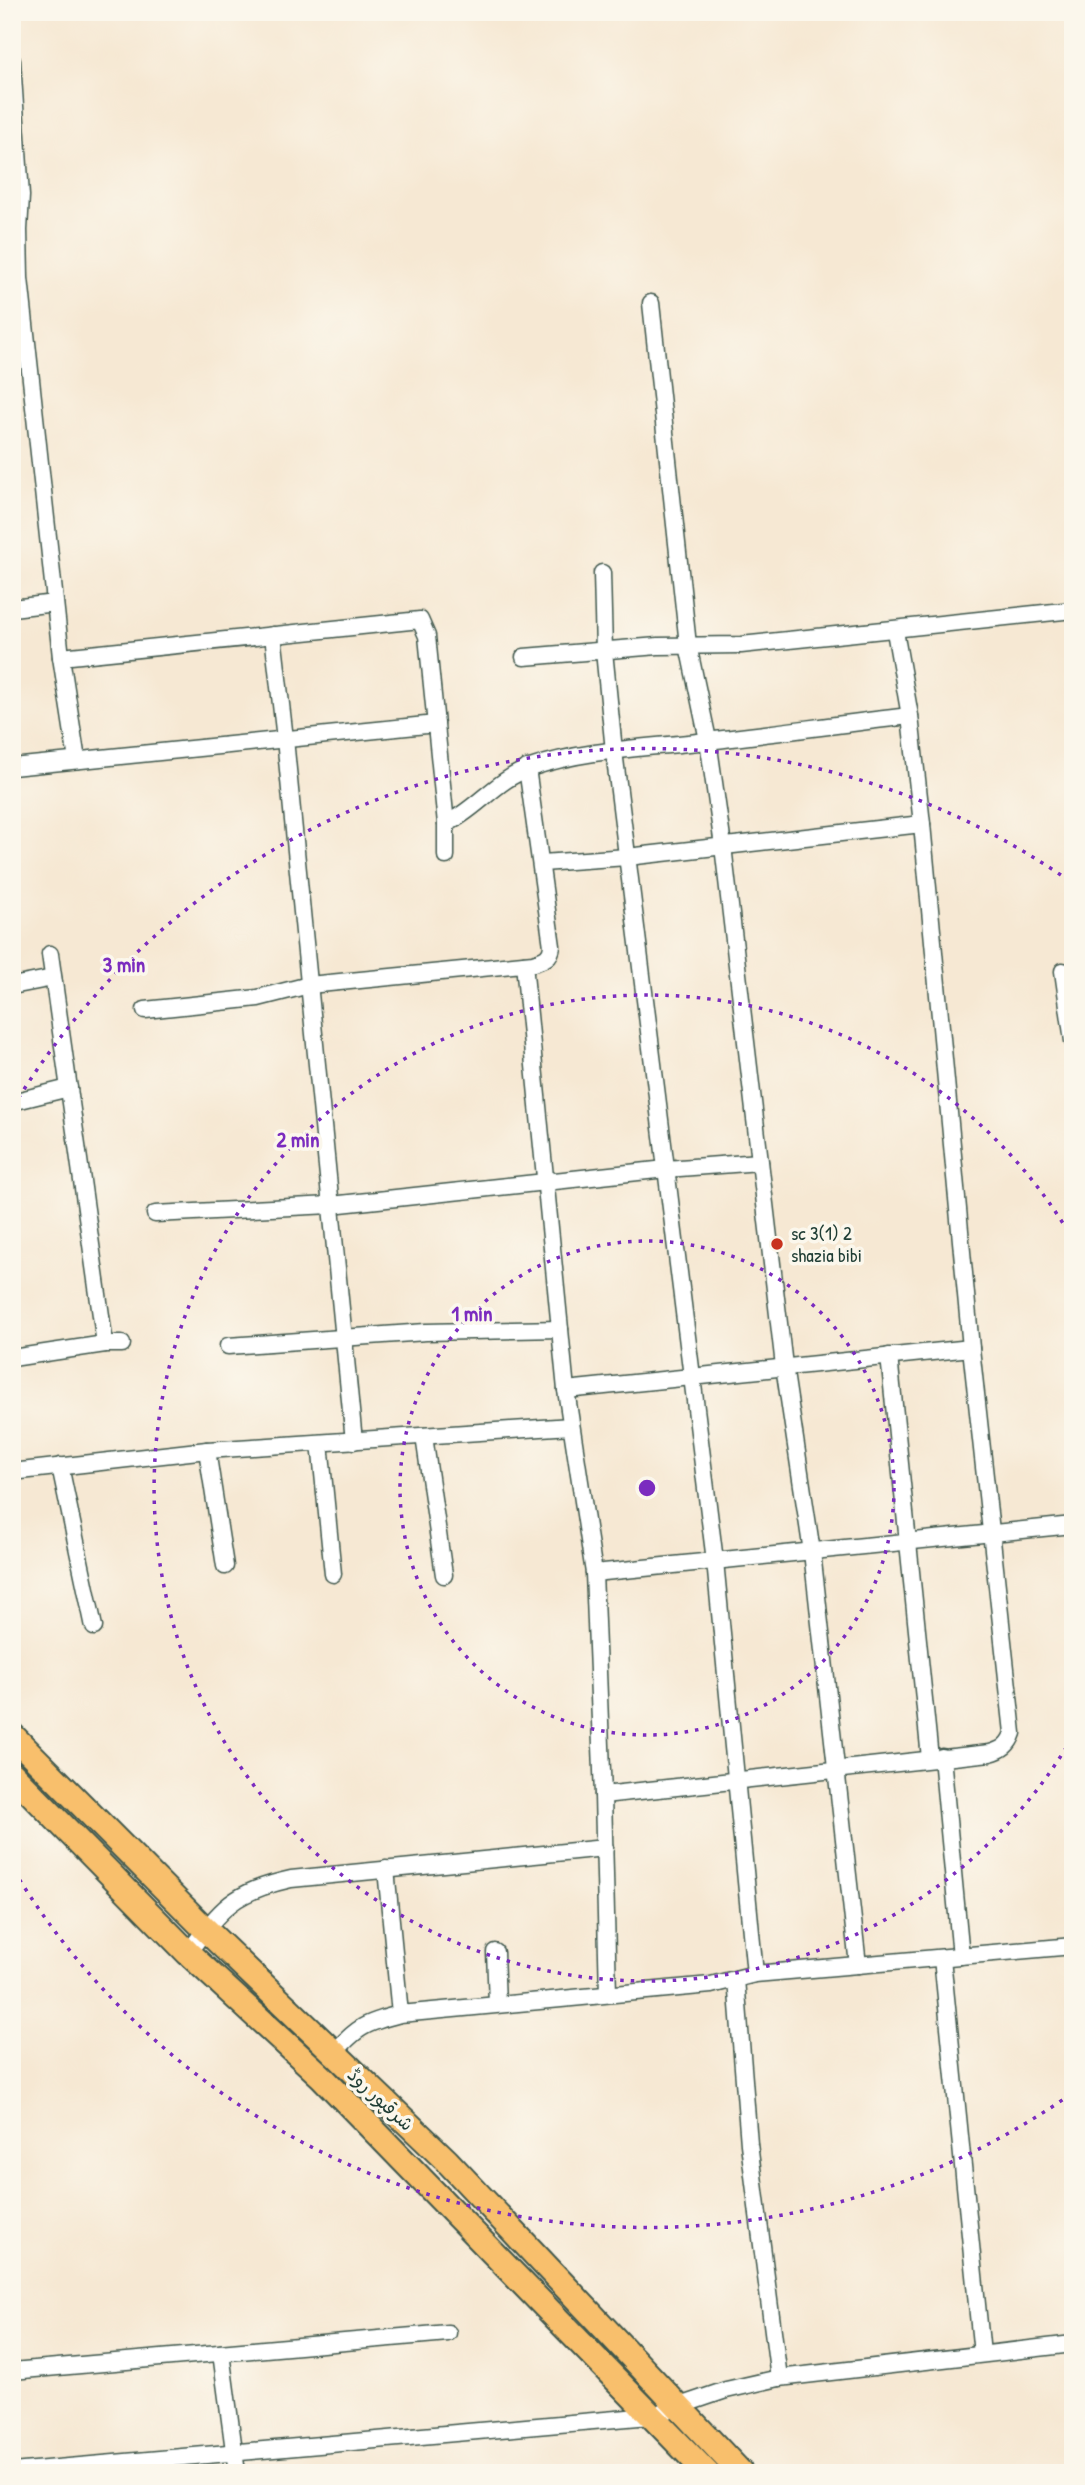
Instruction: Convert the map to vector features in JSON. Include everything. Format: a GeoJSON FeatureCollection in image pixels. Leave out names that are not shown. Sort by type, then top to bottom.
{"type":"FeatureCollection","features":[{"type":"Feature","properties":{"kind":"main road","name":"شرقپور روڈ"},"geometry":{"type":"LineString","coordinates":[[12,1735],[205,1929],[447,2161],[741,2473]]}},
{"type":"Feature","properties":{"kind":"main road","name":"شرقپور روڈ"},"geometry":{"type":"LineString","coordinates":[[12,1774],[188,1954],[321,2076],[707,2473]]}},
{"type":"Feature","properties":{"kind":"street"},"geometry":{"type":"LineString","coordinates":[[12,61],[21,196],[20,278],[61,657],[77,760]]}},
{"type":"Feature","properties":{"kind":"street"},"geometry":{"type":"LineString","coordinates":[[651,303],[688,645],[708,740],[723,846],[784,1366],[812,1552],[858,1965]]}},
{"type":"Feature","properties":{"kind":"street"},"geometry":{"type":"LineString","coordinates":[[602,573],[604,651],[614,751],[715,1562],[755,1974]]}},
{"type":"Feature","properties":{"kind":"street"},"geometry":{"type":"LineString","coordinates":[[12,608],[55,603]]}},
{"type":"Feature","properties":{"kind":"street"},"geometry":{"type":"LineString","coordinates":[[524,657],[688,645],[741,645],[895,631],[1073,610]]}},
{"type":"Feature","properties":{"kind":"street"},"geometry":{"type":"LineString","coordinates":[[61,657],[420,620],[427,636],[446,824],[446,856]]}},
{"type":"Feature","properties":{"kind":"street"},"geometry":{"type":"LineString","coordinates":[[603,1795],[998,1751],[1009,1743],[1013,1733],[971,1348],[922,824],[910,716],[895,631]]}},
{"type":"Feature","properties":{"kind":"street"},"geometry":{"type":"LineString","coordinates":[[273,635],[354,1441]]}},
{"type":"Feature","properties":{"kind":"street"},"geometry":{"type":"LineString","coordinates":[[446,824],[466,813],[506,779],[527,768],[556,760],[910,716]]}},
{"type":"Feature","properties":{"kind":"street"},"geometry":{"type":"LineString","coordinates":[[12,767],[436,724]]}},
{"type":"Feature","properties":{"kind":"street"},"geometry":{"type":"LineString","coordinates":[[145,1010],[258,998],[309,985],[524,964],[546,959],[551,951],[542,863],[527,768]]}},
{"type":"Feature","properties":{"kind":"street"},"geometry":{"type":"LineString","coordinates":[[542,863],[627,857],[922,824]]}},
{"type":"Feature","properties":{"kind":"street"},"geometry":{"type":"LineString","coordinates":[[12,1358],[114,1344],[69,1088],[50,954]]}},
{"type":"Feature","properties":{"kind":"street"},"geometry":{"type":"LineString","coordinates":[[524,964],[566,1390],[594,1573],[608,1994]]}},
{"type":"Feature","properties":{"kind":"street"},"geometry":{"type":"LineString","coordinates":[[1063,971],[1073,1041]]}},
{"type":"Feature","properties":{"kind":"street"},"geometry":{"type":"LineString","coordinates":[[12,986],[53,978]]}},
{"type":"Feature","properties":{"kind":"street"},"geometry":{"type":"LineString","coordinates":[[12,1102],[69,1088]]}},
{"type":"Feature","properties":{"kind":"street"},"geometry":{"type":"LineString","coordinates":[[155,1214],[331,1205],[666,1169],[760,1162]]}},
{"type":"Feature","properties":{"kind":"street"},"geometry":{"type":"LineString","coordinates":[[229,1346],[426,1332],[560,1329]]}},
{"type":"Feature","properties":{"kind":"street"},"geometry":{"type":"LineString","coordinates":[[566,1390],[971,1348]]}},
{"type":"Feature","properties":{"kind":"street"},"geometry":{"type":"LineString","coordinates":[[890,1356],[909,1542],[961,1956]]}},
{"type":"Feature","properties":{"kind":"street"},"geometry":{"type":"LineString","coordinates":[[12,1472],[207,1450],[571,1426]]}},
{"type":"Feature","properties":{"kind":"street"},"geometry":{"type":"LineString","coordinates":[[424,1436],[444,1575]]}},
{"type":"Feature","properties":{"kind":"street"},"geometry":{"type":"LineString","coordinates":[[320,1443],[333,1574]]}},
{"type":"Feature","properties":{"kind":"street"},"geometry":{"type":"LineString","coordinates":[[207,1450],[225,1566]]}},
{"type":"Feature","properties":{"kind":"street"},"geometry":{"type":"LineString","coordinates":[[60,1466],[94,1627]]}},
{"type":"Feature","properties":{"kind":"street"},"geometry":{"type":"LineString","coordinates":[[594,1573],[1073,1525]]}},
{"type":"Feature","properties":{"kind":"street"},"geometry":{"type":"LineString","coordinates":[[188,1954],[216,1915],[234,1899],[251,1889],[291,1879],[605,1848]]}},
{"type":"Feature","properties":{"kind":"street"},"geometry":{"type":"LineString","coordinates":[[386,1869],[400,2014]]}},
{"type":"Feature","properties":{"kind":"street"},"geometry":{"type":"LineString","coordinates":[[333,2054],[345,2039],[363,2025],[400,2014],[711,1985],[755,1974],[1073,1946]]}},
{"type":"Feature","properties":{"kind":"street"},"geometry":{"type":"LineString","coordinates":[[495,1952],[497,2004]]}},
{"type":"Feature","properties":{"kind":"street"},"geometry":{"type":"LineString","coordinates":[[942,1958],[982,2354]]}},
{"type":"Feature","properties":{"kind":"street"},"geometry":{"type":"LineString","coordinates":[[736,1979],[749,2144],[779,2378]]}},
{"type":"Feature","properties":{"kind":"street"},"geometry":{"type":"LineString","coordinates":[[12,2371],[447,2333]]}},
{"type":"Feature","properties":{"kind":"street"},"geometry":{"type":"LineString","coordinates":[[12,2472],[650,2416],[726,2390],[779,2378],[1073,2344]]}},
{"type":"Feature","properties":{"kind":"street"},"geometry":{"type":"LineString","coordinates":[[221,2353],[237,2473]]}},
{"type":"Feature","properties":{"kind":"place","name":"sc 3(1) 2 shazia bibi"},"geometry":{"type":"Point","coordinates":[777,1244]}}]}
